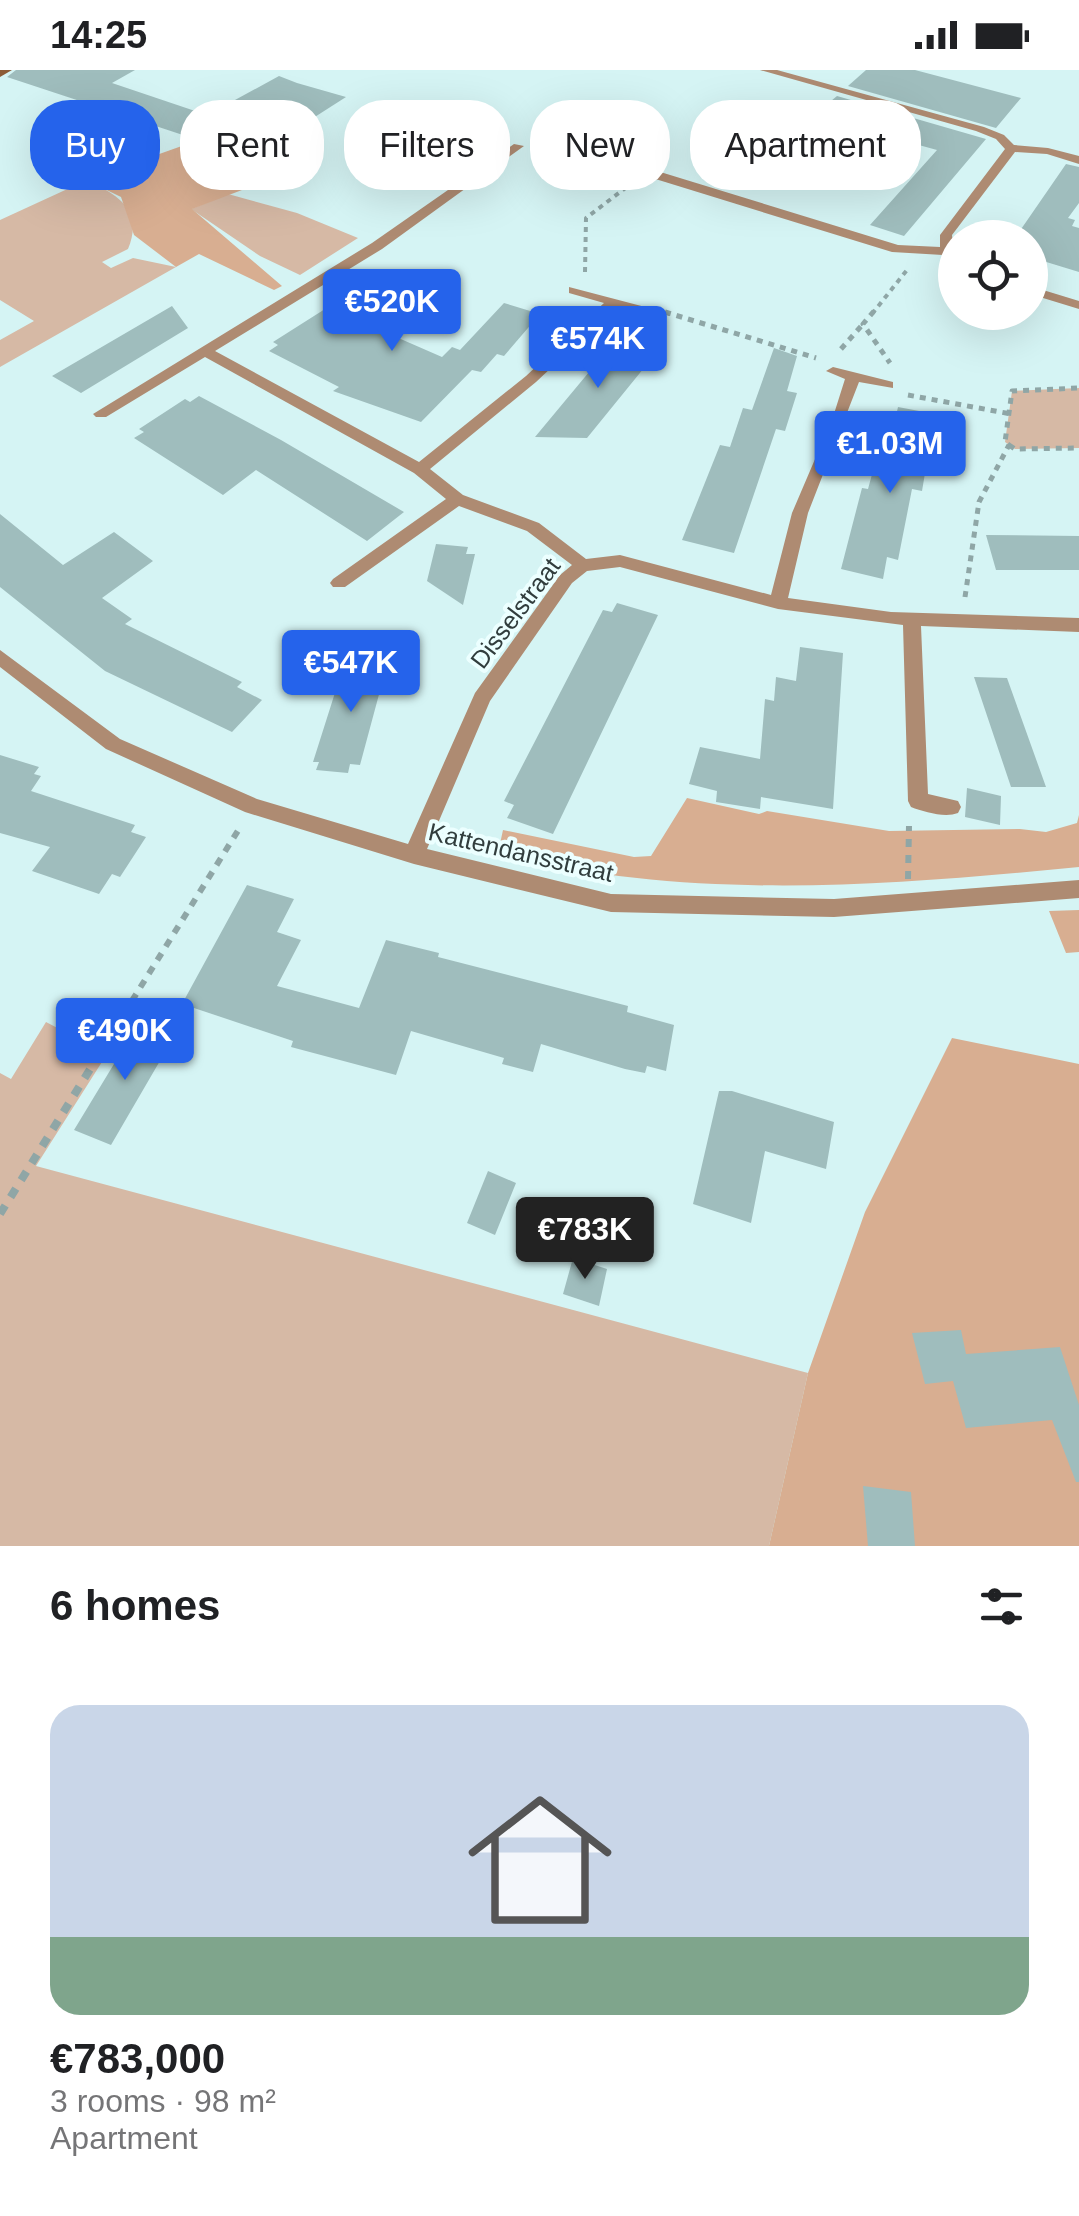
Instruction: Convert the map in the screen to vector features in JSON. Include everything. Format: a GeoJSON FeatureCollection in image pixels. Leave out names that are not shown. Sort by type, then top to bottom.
{"type":"FeatureCollection","features":[{"type":"Feature","properties":{"kind":"main road"},"geometry":{"type":"LineString","coordinates":[[0,74],[8,70]]}},
{"type":"Feature","properties":{"kind":"street"},"geometry":{"type":"LineString","coordinates":[[766,70],[992,133],[1011,148],[1048,151],[1079,160]]}},
{"type":"Feature","properties":{"kind":"street"},"geometry":{"type":"LineString","coordinates":[[102,414],[377,246],[518,146]]}},
{"type":"Feature","properties":{"kind":"street"},"geometry":{"type":"LineString","coordinates":[[957,220],[1011,148]]}},
{"type":"Feature","properties":{"kind":"street"},"geometry":{"type":"LineString","coordinates":[[670,180],[897,249],[938,253]]}},
{"type":"Feature","properties":{"kind":"street"},"geometry":{"type":"LineString","coordinates":[[579,292],[644,311]]}},
{"type":"Feature","properties":{"kind":"street"},"geometry":{"type":"LineString","coordinates":[[1048,296],[1079,305]]}},
{"type":"Feature","properties":{"kind":"street"},"geometry":{"type":"LineString","coordinates":[[420,468],[531,379],[615,301]]}},
{"type":"Feature","properties":{"kind":"street","name":"Disselstraat"},"geometry":{"type":"LineString","coordinates":[[205,351],[420,468],[457,498],[533,526],[582,565]]}},
{"type":"Feature","properties":{"kind":"street"},"geometry":{"type":"LineString","coordinates":[[831,366],[853,377],[888,384]]}},
{"type":"Feature","properties":{"kind":"street"},"geometry":{"type":"LineString","coordinates":[[778,603],[794,532],[826,448],[844,413],[853,377]]}},
{"type":"Feature","properties":{"kind":"street"},"geometry":{"type":"LineString","coordinates":[[339,584],[457,498]]}},
{"type":"Feature","properties":{"kind":"street","name":"Disselstraat"},"geometry":{"type":"LineString","coordinates":[[414,855],[482,698],[566,579],[582,565],[620,561],[778,603],[912,620],[1079,626]]}},
{"type":"Feature","properties":{"kind":"street"},"geometry":{"type":"LineString","coordinates":[[912,620],[918,800],[951,808]]}},
{"type":"Feature","properties":{"kind":"street","name":"Kattendansstraat"},"geometry":{"type":"LineString","coordinates":[[0,657],[114,744],[252,806],[414,855],[611,903],[834,908],[1079,889]]}},
{"type":"Feature","properties":{"kind":"path"},"geometry":{"type":"LineString","coordinates":[[579,292],[586,218],[623,190]]}},
{"type":"Feature","properties":{"kind":"path"},"geometry":{"type":"LineString","coordinates":[[924,250],[863,324],[894,368],[888,384],[893,392],[1010,414]]}},
{"type":"Feature","properties":{"kind":"path"},"geometry":{"type":"LineString","coordinates":[[644,311],[658,310],[831,366]]}},
{"type":"Feature","properties":{"kind":"path"},"geometry":{"type":"LineString","coordinates":[[1079,388],[1012,390],[1005,442],[1016,448],[1079,448]]}},
{"type":"Feature","properties":{"kind":"path"},"geometry":{"type":"LineString","coordinates":[[960,623],[979,502],[1010,445]]}},
{"type":"Feature","properties":{"kind":"path"},"geometry":{"type":"LineString","coordinates":[[907,900],[908,828],[918,800]]}},
{"type":"Feature","properties":{"kind":"path"},"geometry":{"type":"LineString","coordinates":[[0,1214],[252,806]]}},
{"type":"Feature","properties":{"kind":"shaded area"},"geometry":{"type":"Polygon","coordinates":[[[180,147],[180,190],[242,190],[192,209],[282,286],[274,290],[199,254],[176,267],[134,235],[121,197],[107,190],[160,190],[160,154],[180,147]]]}},
{"type":"Feature","properties":{"kind":"shaded area"},"geometry":{"type":"Polygon","coordinates":[[[65,190],[105,190],[125,206],[133,224],[128,249],[102,262],[111,268],[133,258],[176,267],[0,367],[0,340],[34,321],[0,300],[0,220],[65,190]]]}},
{"type":"Feature","properties":{"kind":"shaded area"},"geometry":{"type":"Polygon","coordinates":[[[228,194],[297,213],[358,238],[300,275],[260,256],[191,209],[228,194]]]}},
{"type":"Feature","properties":{"kind":"shaded area"},"geometry":{"type":"Polygon","coordinates":[[[1079,388],[1079,448],[1015,449],[1005,442],[1012,391],[1079,388]]]}},
{"type":"Feature","properties":{"kind":"shaded area"},"geometry":{"type":"Polygon","coordinates":[[[687,798],[759,814],[767,811],[889,831],[1046,832],[1077,823],[1079,815],[1079,867],[934,880],[787,886],[641,879],[498,853],[503,830],[634,857],[651,856],[687,798]]]}},
{"type":"Feature","properties":{"kind":"shaded area"},"geometry":{"type":"Polygon","coordinates":[[[1079,910],[1079,952],[1066,953],[1049,911],[1079,910]]]}},
{"type":"Feature","properties":{"kind":"shaded area"},"geometry":{"type":"Polygon","coordinates":[[[46,1022],[107,1054],[36,1166],[808,1373],[769,1546],[0,1546],[0,1073],[11,1079],[46,1022]]]}},
{"type":"Feature","properties":{"kind":"shaded area"},"geometry":{"type":"Polygon","coordinates":[[[952,1038],[1079,1064],[1079,1546],[769,1546],[808,1373],[865,1212],[952,1038]]]}},
{"type":"Feature","properties":{"kind":"building"},"geometry":{"type":"Polygon","coordinates":[[[16,70],[135,70],[112,83],[180,106],[180,134],[160,127],[160,100],[77,100],[7,77],[16,70]]]}},
{"type":"Feature","properties":{"kind":"building"},"geometry":{"type":"Polygon","coordinates":[[[866,70],[915,70],[1021,98],[996,128],[921,107],[921,100],[897,100],[848,86],[866,70]]]}},
{"type":"Feature","properties":{"kind":"building"},"geometry":{"type":"Polygon","coordinates":[[[279,76],[346,97],[324,111],[324,100],[235,100],[279,76]]]}},
{"type":"Feature","properties":{"kind":"building"},"geometry":{"type":"Polygon","coordinates":[[[921,120],[986,139],[904,236],[870,225],[901,190],[921,190],[921,168],[937,150],[921,146],[921,120]]]}},
{"type":"Feature","properties":{"kind":"building"},"geometry":{"type":"Polygon","coordinates":[[[1066,164],[1079,167],[1079,203],[1068,218],[1075,220],[1072,226],[1079,228],[1079,272],[1048,263],[1048,220],[1027,220],[1066,164]]]}},
{"type":"Feature","properties":{"kind":"building"},"geometry":{"type":"Polygon","coordinates":[[[366,283],[396,297],[364,323],[442,357],[452,347],[460,350],[504,303],[540,314],[504,356],[497,354],[481,372],[472,370],[421,422],[333,391],[339,387],[269,351],[278,345],[273,342],[366,283]]]}},
{"type":"Feature","properties":{"kind":"building"},"geometry":{"type":"Polygon","coordinates":[[[172,306],[188,328],[81,393],[52,376],[172,306]]]}},
{"type":"Feature","properties":{"kind":"building"},"geometry":{"type":"Polygon","coordinates":[[[619,336],[652,346],[641,360],[648,363],[587,438],[535,437],[619,336]]]}},
{"type":"Feature","properties":{"kind":"building"},"geometry":{"type":"Polygon","coordinates":[[[774,348],[797,356],[787,391],[797,393],[785,431],[776,429],[734,553],[682,540],[720,445],[730,447],[743,408],[752,410],[774,348]]]}},
{"type":"Feature","properties":{"kind":"building"},"geometry":{"type":"Polygon","coordinates":[[[199,396],[404,512],[367,541],[256,470],[223,495],[134,438],[144,432],[139,429],[185,399],[190,402],[199,396]]]}},
{"type":"Feature","properties":{"kind":"building"},"geometry":{"type":"Polygon","coordinates":[[[898,407],[935,414],[922,491],[912,489],[898,560],[887,557],[883,579],[841,569],[862,488],[868,489],[874,467],[884,468],[898,407]]]}},
{"type":"Feature","properties":{"kind":"building"},"geometry":{"type":"Polygon","coordinates":[[[0,514],[63,565],[114,532],[153,561],[102,598],[132,619],[125,624],[242,682],[237,687],[262,700],[232,732],[105,671],[0,587],[0,514]]]}},
{"type":"Feature","properties":{"kind":"building"},"geometry":{"type":"Polygon","coordinates":[[[986,535],[1079,536],[1079,570],[996,570],[986,535]]]}},
{"type":"Feature","properties":{"kind":"building"},"geometry":{"type":"Polygon","coordinates":[[[436,544],[468,547],[466,554],[475,554],[463,605],[427,581],[436,544]]]}},
{"type":"Feature","properties":{"kind":"building"},"geometry":{"type":"Polygon","coordinates":[[[617,603],[658,615],[553,834],[507,818],[514,805],[504,801],[603,610],[612,612],[617,603]]]}},
{"type":"Feature","properties":{"kind":"building"},"geometry":{"type":"Polygon","coordinates":[[[800,647],[843,653],[833,809],[761,797],[760,809],[716,802],[717,791],[689,784],[700,747],[760,759],[765,699],[774,701],[776,677],[796,681],[800,647]]]}},
{"type":"Feature","properties":{"kind":"building"},"geometry":{"type":"Polygon","coordinates":[[[346,658],[388,661],[360,765],[350,764],[348,773],[316,770],[319,762],[313,762],[346,658]]]}},
{"type":"Feature","properties":{"kind":"building"},"geometry":{"type":"Polygon","coordinates":[[[974,677],[1007,678],[1046,787],[1011,787],[974,677]]]}},
{"type":"Feature","properties":{"kind":"building"},"geometry":{"type":"Polygon","coordinates":[[[0,755],[39,767],[34,774],[41,776],[31,791],[135,825],[131,832],[146,837],[120,877],[112,874],[99,894],[32,871],[50,847],[0,833],[0,755]]]}},
{"type":"Feature","properties":{"kind":"building"},"geometry":{"type":"Polygon","coordinates":[[[967,788],[1001,796],[1000,825],[965,817],[967,788]]]}},
{"type":"Feature","properties":{"kind":"building"},"geometry":{"type":"Polygon","coordinates":[[[247,885],[294,899],[277,932],[301,940],[277,986],[359,1008],[386,940],[628,1006],[627,1012],[674,1025],[666,1071],[647,1066],[645,1073],[625,1069],[541,1044],[533,1072],[502,1064],[504,1058],[411,1031],[396,1075],[291,1047],[293,1041],[182,1004],[247,885]]]}},
{"type":"Feature","properties":{"kind":"building"},"geometry":{"type":"Polygon","coordinates":[[[140,1021],[175,1035],[111,1145],[74,1130],[140,1021]]]}},
{"type":"Feature","properties":{"kind":"building"},"geometry":{"type":"Polygon","coordinates":[[[719,1091],[732,1091],[834,1122],[826,1169],[765,1151],[751,1223],[693,1204],[719,1091]]]}},
{"type":"Feature","properties":{"kind":"building"},"geometry":{"type":"Polygon","coordinates":[[[488,1171],[516,1183],[495,1235],[467,1223],[488,1171]]]}},
{"type":"Feature","properties":{"kind":"building"},"geometry":{"type":"Polygon","coordinates":[[[573,1258],[607,1269],[599,1306],[563,1294],[573,1258]]]}},
{"type":"Feature","properties":{"kind":"building"},"geometry":{"type":"Polygon","coordinates":[[[961,1330],[966,1354],[1060,1347],[1079,1405],[1079,1482],[1052,1420],[966,1428],[953,1381],[925,1384],[912,1333],[961,1330]]]}},
{"type":"Feature","properties":{"kind":"building"},"geometry":{"type":"Polygon","coordinates":[[[863,1486],[911,1492],[915,1546],[868,1546],[863,1486]]]}}]}
